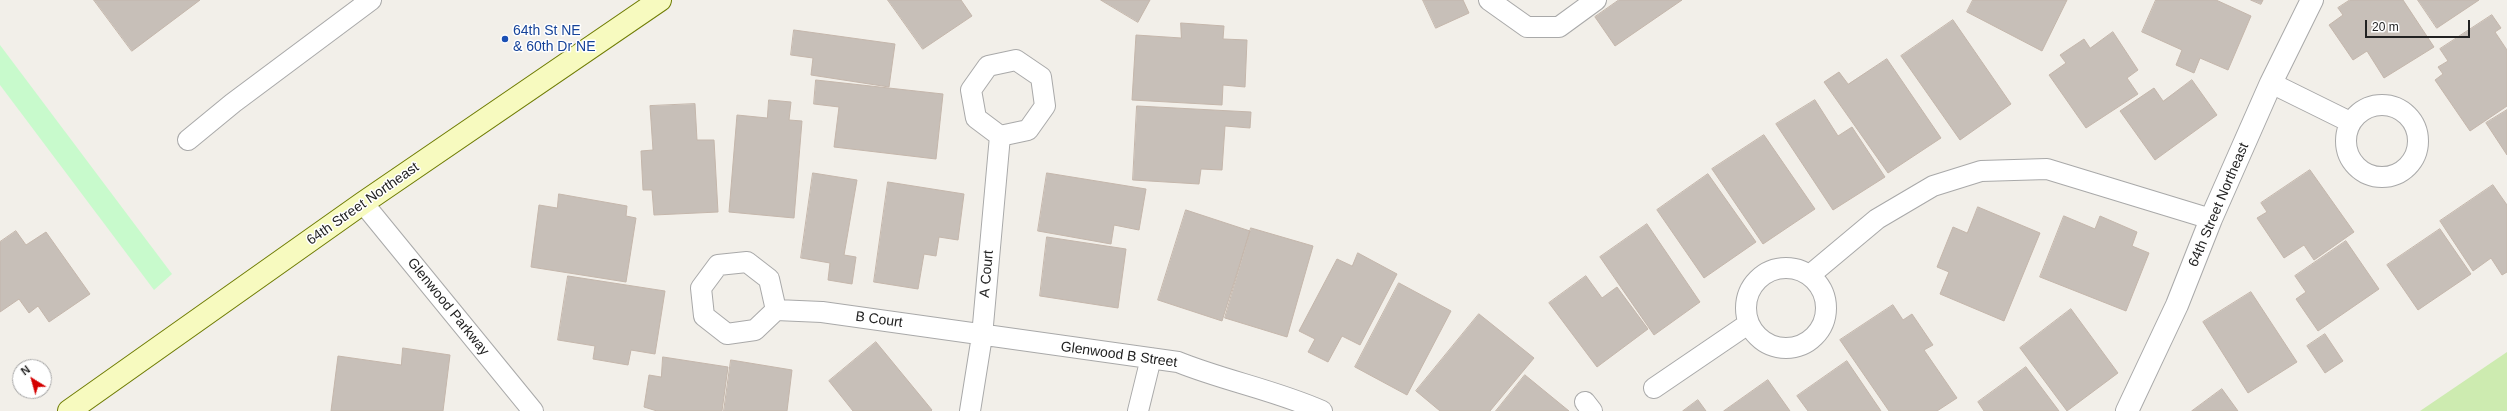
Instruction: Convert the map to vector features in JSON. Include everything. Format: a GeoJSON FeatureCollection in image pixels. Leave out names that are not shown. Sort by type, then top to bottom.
{"type":"FeatureCollection","features":[{"type":"Feature","properties":{"kind":"main road","name":"64th Street Northeast"},"geometry":{"type":"LineString","coordinates":[[69,411],[363,203],[660,0]]}},
{"type":"Feature","properties":{"kind":"street","name":"64th Street Northeast"},"geometry":{"type":"LineString","coordinates":[[2127,411],[2177,305],[2212,219],[2271,83],[2312,0]]}},
{"type":"Feature","properties":{"kind":"lane"},"geometry":{"type":"LineString","coordinates":[[188,140],[233,103],[371,0]]}},
{"type":"Feature","properties":{"kind":"lane"},"geometry":{"type":"LineString","coordinates":[[1488,0],[1527,27],[1559,27],[1596,0]]}},
{"type":"Feature","properties":{"kind":"lane"},"geometry":{"type":"LineString","coordinates":[[2271,83],[2350,122]]}},
{"type":"Feature","properties":{"kind":"lane","name":"A Court"},"geometry":{"type":"LineString","coordinates":[[970,411],[982,336],[1000,136]]}},
{"type":"Feature","properties":{"kind":"lane"},"geometry":{"type":"LineString","coordinates":[[1810,275],[1877,219],[1933,186],[1982,171],[2047,169],[2212,219]]}},
{"type":"Feature","properties":{"kind":"lane","name":"Glenwood Parkway"},"geometry":{"type":"LineString","coordinates":[[363,203],[533,411]]}},
{"type":"Feature","properties":{"kind":"lane"},"geometry":{"type":"LineString","coordinates":[[1785,268],[1798,269],[1810,275],[1820,285],[1825,297],[1827,311],[1824,324],[1816,336],[1805,344],[1792,349],[1778,348],[1760,340],[1748,324],[1745,312],[1746,298],[1752,286],[1761,277],[1772,270],[1785,268]]}},
{"type":"Feature","properties":{"kind":"lane","name":"B Court"},"geometry":{"type":"LineString","coordinates":[[776,310],[822,312],[982,336]]}},
{"type":"Feature","properties":{"kind":"lane"},"geometry":{"type":"LineString","coordinates":[[1654,388],[1748,324]]}},
{"type":"Feature","properties":{"kind":"lane","name":"Glenwood B Street"},"geometry":{"type":"LineString","coordinates":[[982,336],[1178,362],[1213,376],[1294,398],[1322,411]]}},
{"type":"Feature","properties":{"kind":"lane"},"geometry":{"type":"LineString","coordinates":[[1138,411],[1151,358]]}},
{"type":"Feature","properties":{"kind":"green space"},"geometry":{"type":"Polygon","coordinates":[[[0,45],[172,274],[154,290],[0,85],[0,45]]]}},
{"type":"Feature","properties":{"kind":"green space"},"geometry":{"type":"Polygon","coordinates":[[[2507,352],[2507,411],[2420,411],[2507,352]]]}},
{"type":"Feature","properties":{"kind":"building"},"geometry":{"type":"Polygon","coordinates":[[[94,0],[200,0],[132,51],[94,0]]]}},
{"type":"Feature","properties":{"kind":"building"},"geometry":{"type":"Polygon","coordinates":[[[888,0],[961,0],[972,16],[923,49],[888,0]]]}},
{"type":"Feature","properties":{"kind":"building"},"geometry":{"type":"Polygon","coordinates":[[[1101,0],[1150,0],[1138,22],[1101,0]]]}},
{"type":"Feature","properties":{"kind":"building"},"geometry":{"type":"Polygon","coordinates":[[[1423,0],[1463,0],[1469,13],[1436,28],[1423,0]]]}},
{"type":"Feature","properties":{"kind":"building"},"geometry":{"type":"Polygon","coordinates":[[[1619,0],[1682,0],[1615,46],[1595,17],[1619,0]]]}},
{"type":"Feature","properties":{"kind":"building"},"geometry":{"type":"Polygon","coordinates":[[[1973,0],[2067,0],[2042,51],[1967,12],[1973,0]]]}},
{"type":"Feature","properties":{"kind":"building"},"geometry":{"type":"Polygon","coordinates":[[[2156,0],[2216,0],[2251,16],[2228,70],[2200,58],[2194,73],[2176,65],[2182,50],[2142,32],[2156,0]]]}},
{"type":"Feature","properties":{"kind":"building"},"geometry":{"type":"Polygon","coordinates":[[[2251,0],[2263,0],[2261,4],[2251,0]]]}},
{"type":"Feature","properties":{"kind":"building"},"geometry":{"type":"Polygon","coordinates":[[[2350,0],[2403,0],[2434,47],[2384,78],[2367,51],[2353,60],[2329,25],[2343,15],[2338,8],[2350,0]]]}},
{"type":"Feature","properties":{"kind":"building"},"geometry":{"type":"Polygon","coordinates":[[[2418,0],[2479,0],[2437,28],[2418,0]]]}},
{"type":"Feature","properties":{"kind":"building"},"geometry":{"type":"Polygon","coordinates":[[[2492,15],[2501,28],[2495,32],[2507,50],[2507,106],[2470,131],[2435,80],[2443,74],[2438,67],[2448,61],[2440,49],[2492,15]]]}},
{"type":"Feature","properties":{"kind":"building"},"geometry":{"type":"Polygon","coordinates":[[[1953,20],[2011,104],[1960,140],[1901,56],[1953,20]]]}},
{"type":"Feature","properties":{"kind":"building"},"geometry":{"type":"Polygon","coordinates":[[[1181,23],[1224,26],[1223,39],[1247,40],[1245,87],[1223,85],[1222,105],[1132,100],[1136,35],[1181,38],[1181,23]]]}},
{"type":"Feature","properties":{"kind":"building"},"geometry":{"type":"Polygon","coordinates":[[[794,30],[895,44],[889,87],[811,75],[813,58],[791,55],[794,30]]]}},
{"type":"Feature","properties":{"kind":"building"},"geometry":{"type":"Polygon","coordinates":[[[2113,32],[2138,70],[2127,78],[2138,94],[2086,128],[2049,75],[2066,63],[2060,55],[2084,39],[2090,48],[2113,32]]]}},
{"type":"Feature","properties":{"kind":"building"},"geometry":{"type":"Polygon","coordinates":[[[1887,59],[1941,138],[1888,173],[1824,82],[1839,72],[1848,84],[1887,59]]]}},
{"type":"Feature","properties":{"kind":"building"},"geometry":{"type":"Polygon","coordinates":[[[816,80],[943,94],[936,159],[834,147],[839,107],[814,104],[816,80]]]}},
{"type":"Feature","properties":{"kind":"building"},"geometry":{"type":"Polygon","coordinates":[[[2192,80],[2217,115],[2155,160],[2120,111],[2154,88],[2163,101],[2192,80]]]}},
{"type":"Feature","properties":{"kind":"building"},"geometry":{"type":"Polygon","coordinates":[[[769,100],[791,102],[789,120],[802,121],[794,218],[729,212],[737,115],[767,118],[769,100]]]}},
{"type":"Feature","properties":{"kind":"building"},"geometry":{"type":"Polygon","coordinates":[[[1815,100],[1838,136],[1852,127],[1885,177],[1833,210],[1776,124],[1815,100]]]}},
{"type":"Feature","properties":{"kind":"building"},"geometry":{"type":"Polygon","coordinates":[[[695,104],[697,140],[714,140],[718,212],[654,215],[652,190],[643,190],[641,151],[653,150],[650,106],[695,104]]]}},
{"type":"Feature","properties":{"kind":"building"},"geometry":{"type":"Polygon","coordinates":[[[1137,106],[1251,112],[1250,128],[1225,126],[1222,170],[1201,169],[1199,184],[1133,180],[1137,106]]]}},
{"type":"Feature","properties":{"kind":"building"},"geometry":{"type":"Polygon","coordinates":[[[2507,110],[2507,155],[2486,123],[2507,110]]]}},
{"type":"Feature","properties":{"kind":"building"},"geometry":{"type":"Polygon","coordinates":[[[1764,135],[1815,209],[1763,244],[1712,169],[1764,135]]]}},
{"type":"Feature","properties":{"kind":"building"},"geometry":{"type":"Polygon","coordinates":[[[2310,170],[2354,232],[2314,260],[2304,245],[2284,258],[2257,218],[2267,212],[2261,203],[2310,170]]]}},
{"type":"Feature","properties":{"kind":"building"},"geometry":{"type":"Polygon","coordinates":[[[813,173],[857,180],[844,255],[856,257],[852,284],[828,280],[830,263],[801,258],[813,173]]]}},
{"type":"Feature","properties":{"kind":"building"},"geometry":{"type":"Polygon","coordinates":[[[1047,173],[1146,189],[1139,230],[1114,225],[1111,244],[1038,231],[1047,173]]]}},
{"type":"Feature","properties":{"kind":"building"},"geometry":{"type":"Polygon","coordinates":[[[1708,174],[1756,242],[1704,278],[1657,210],[1708,174]]]}},
{"type":"Feature","properties":{"kind":"building"},"geometry":{"type":"Polygon","coordinates":[[[888,182],[964,194],[958,240],[939,237],[936,256],[924,254],[918,289],[874,282],[888,182]]]}},
{"type":"Feature","properties":{"kind":"building"},"geometry":{"type":"Polygon","coordinates":[[[2493,185],[2507,205],[2507,272],[2502,275],[2491,258],[2473,271],[2440,221],[2493,185]]]}},
{"type":"Feature","properties":{"kind":"building"},"geometry":{"type":"Polygon","coordinates":[[[559,194],[627,206],[626,216],[636,218],[626,282],[531,267],[539,205],[557,208],[559,194]]]}},
{"type":"Feature","properties":{"kind":"building"},"geometry":{"type":"Polygon","coordinates":[[[1978,207],[2040,233],[2004,321],[1940,294],[1949,272],[1937,267],[1953,227],[1967,233],[1978,207]]]}},
{"type":"Feature","properties":{"kind":"building"},"geometry":{"type":"Polygon","coordinates":[[[1186,210],[1250,231],[1222,321],[1158,300],[1186,210]]]}},
{"type":"Feature","properties":{"kind":"building"},"geometry":{"type":"Polygon","coordinates":[[[2064,216],[2095,229],[2100,216],[2137,232],[2132,246],[2149,253],[2126,311],[2040,277],[2064,216]]]}},
{"type":"Feature","properties":{"kind":"building"},"geometry":{"type":"Polygon","coordinates":[[[1647,224],[1700,302],[1654,335],[1600,257],[1647,224]]]}},
{"type":"Feature","properties":{"kind":"building"},"geometry":{"type":"Polygon","coordinates":[[[1251,228],[1313,246],[1287,337],[1225,318],[1251,228]]]}},
{"type":"Feature","properties":{"kind":"building"},"geometry":{"type":"Polygon","coordinates":[[[2440,229],[2471,274],[2418,310],[2387,265],[2440,229]]]}},
{"type":"Feature","properties":{"kind":"building"},"geometry":{"type":"Polygon","coordinates":[[[16,231],[26,245],[46,232],[90,294],[49,322],[38,306],[29,313],[19,299],[0,312],[0,242],[16,231]]]}},
{"type":"Feature","properties":{"kind":"building"},"geometry":{"type":"Polygon","coordinates":[[[1047,237],[1126,249],[1118,308],[1040,296],[1047,237]]]}},
{"type":"Feature","properties":{"kind":"building"},"geometry":{"type":"Polygon","coordinates":[[[2346,241],[2379,289],[2318,331],[2296,299],[2306,292],[2295,276],[2346,241]]]}},
{"type":"Feature","properties":{"kind":"building"},"geometry":{"type":"Polygon","coordinates":[[[1358,253],[1397,274],[1360,345],[1342,336],[1328,362],[1308,352],[1315,339],[1299,331],[1337,259],[1352,266],[1358,253]]]}},
{"type":"Feature","properties":{"kind":"building"},"geometry":{"type":"Polygon","coordinates":[[[568,276],[665,291],[655,354],[631,350],[628,365],[593,359],[595,346],[558,340],[568,276]]]}},
{"type":"Feature","properties":{"kind":"building"},"geometry":{"type":"Polygon","coordinates":[[[1586,276],[1602,298],[1617,287],[1648,329],[1597,367],[1549,303],[1586,276]]]}},
{"type":"Feature","properties":{"kind":"building"},"geometry":{"type":"Polygon","coordinates":[[[1399,283],[1451,311],[1407,395],[1355,367],[1399,283]]]}},
{"type":"Feature","properties":{"kind":"building"},"geometry":{"type":"Polygon","coordinates":[[[2251,292],[2297,362],[2248,393],[2203,322],[2251,292]]]}},
{"type":"Feature","properties":{"kind":"building"},"geometry":{"type":"Polygon","coordinates":[[[1893,305],[1903,320],[1912,314],[1933,345],[1924,350],[1957,398],[1937,411],[1889,411],[1840,340],[1893,305]]]}},
{"type":"Feature","properties":{"kind":"building"},"geometry":{"type":"Polygon","coordinates":[[[2071,309],[2118,373],[2067,411],[2020,348],[2071,309]]]}},
{"type":"Feature","properties":{"kind":"building"},"geometry":{"type":"Polygon","coordinates":[[[1479,314],[1534,358],[1490,411],[1440,411],[1416,391],[1479,314]]]}},
{"type":"Feature","properties":{"kind":"building"},"geometry":{"type":"Polygon","coordinates":[[[2325,334],[2343,361],[2325,373],[2307,346],[2325,334]]]}},
{"type":"Feature","properties":{"kind":"building"},"geometry":{"type":"Polygon","coordinates":[[[876,342],[932,410],[931,411],[853,411],[829,381],[876,342]]]}},
{"type":"Feature","properties":{"kind":"building"},"geometry":{"type":"Polygon","coordinates":[[[403,348],[450,355],[443,411],[331,411],[338,356],[401,365],[403,348]]]}},
{"type":"Feature","properties":{"kind":"building"},"geometry":{"type":"Polygon","coordinates":[[[663,357],[728,367],[722,411],[657,411],[644,407],[649,375],[661,377],[663,357]]]}},
{"type":"Feature","properties":{"kind":"building"},"geometry":{"type":"Polygon","coordinates":[[[731,360],[792,370],[787,411],[724,411],[731,360]]]}},
{"type":"Feature","properties":{"kind":"building"},"geometry":{"type":"Polygon","coordinates":[[[1847,361],[1881,411],[1808,411],[1797,396],[1847,361]]]}},
{"type":"Feature","properties":{"kind":"building"},"geometry":{"type":"Polygon","coordinates":[[[2026,367],[2059,411],[1984,411],[1978,402],[2026,367]]]}},
{"type":"Feature","properties":{"kind":"building"},"geometry":{"type":"Polygon","coordinates":[[[1525,375],[1569,411],[1496,411],[1525,375]]]}},
{"type":"Feature","properties":{"kind":"building"},"geometry":{"type":"Polygon","coordinates":[[[1768,380],[1790,411],[1724,411],[1768,380]]]}},
{"type":"Feature","properties":{"kind":"building"},"geometry":{"type":"Polygon","coordinates":[[[2222,389],[2238,411],[2192,411],[2222,389]]]}},
{"type":"Feature","properties":{"kind":"building"},"geometry":{"type":"Polygon","coordinates":[[[1698,400],[1706,411],[1683,411],[1698,400]]]}},
{"type":"Feature","properties":{"kind":"place","name":"64th St NE & 60th Dr NE"},"geometry":{"type":"Point","coordinates":[505,39]}}]}
